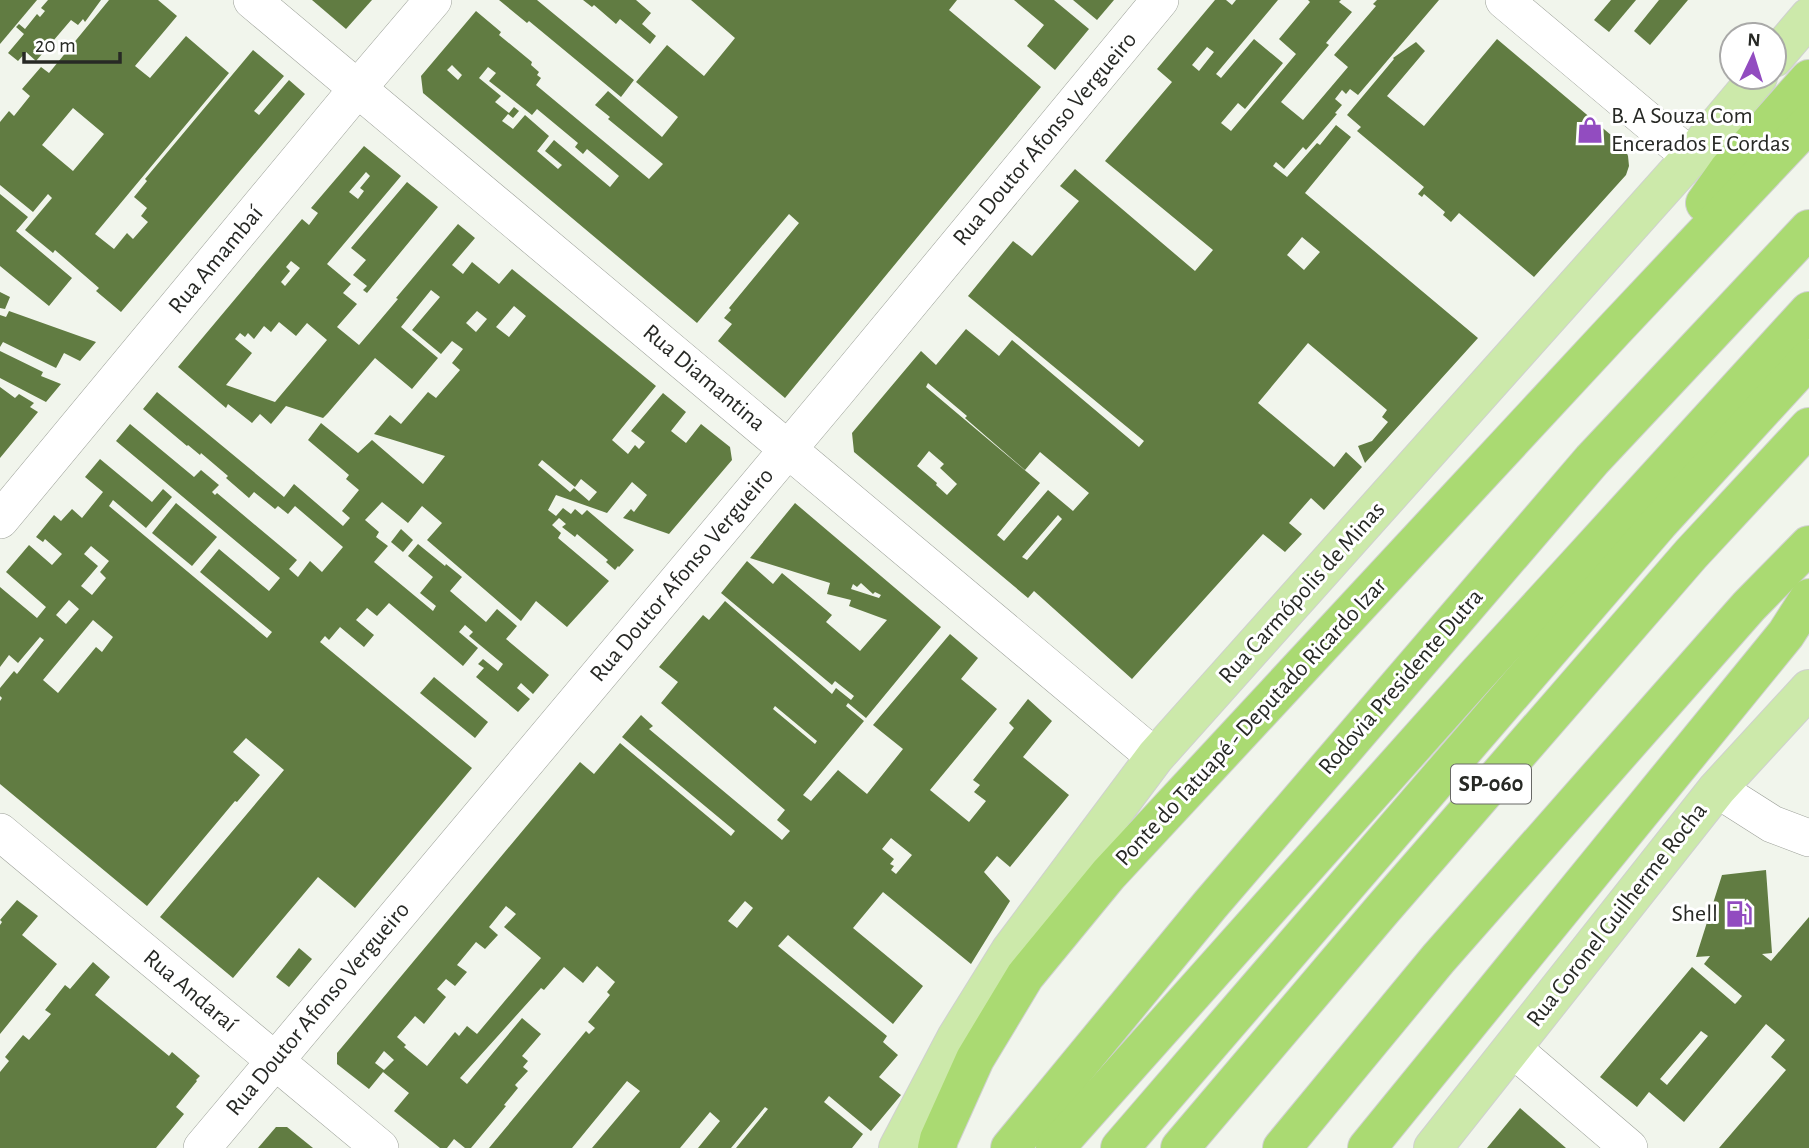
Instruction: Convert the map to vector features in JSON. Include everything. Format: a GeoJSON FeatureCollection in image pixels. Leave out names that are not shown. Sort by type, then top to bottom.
{"type":"FeatureCollection","features":[{"type":"Feature","properties":{"kind":"highway"},"geometry":{"type":"LineString","coordinates":[[1614,330],[1729,169],[1809,79]]}},
{"type":"Feature","properties":{"kind":"highway"},"geometry":{"type":"LineString","coordinates":[[1614,330],[1809,123]]}},
{"type":"Feature","properties":{"kind":"highway","name":"Rodovia Presidente Dutra"},"geometry":{"type":"LineString","coordinates":[[1010,1148],[1210,905],[1583,471],[1809,229]]}},
{"type":"Feature","properties":{"kind":"highway"},"geometry":{"type":"LineString","coordinates":[[1055,1148],[1475,677],[1809,311]]}},
{"type":"Feature","properties":{"kind":"highway","name":"Ponte do Tatuapé - Deputado Ricardo Izar"},"geometry":{"type":"LineString","coordinates":[[937,1148],[975,1059],[1025,976],[1108,875],[1614,330]]}},
{"type":"Feature","properties":{"kind":"highway","name":"SP-060"},"geometry":{"type":"LineString","coordinates":[[1119,1148],[1659,523],[1809,359]]}},
{"type":"Feature","properties":{"kind":"highway","name":"SP-060"},"geometry":{"type":"LineString","coordinates":[[1180,1148],[1691,554],[1809,427]]}},
{"type":"Feature","properties":{"kind":"highway","name":"SP-060"},"geometry":{"type":"LineString","coordinates":[[1282,1148],[1438,959],[1749,606],[1809,545]]}},
{"type":"Feature","properties":{"kind":"highway"},"geometry":{"type":"LineString","coordinates":[[1367,1148],[1786,634],[1809,598]]}},
{"type":"Feature","properties":{"kind":"main road"},"geometry":{"type":"LineString","coordinates":[[1788,41],[1809,16]]}},
{"type":"Feature","properties":{"kind":"main road","name":"Rua Carmópolis de Minas"},"geometry":{"type":"LineString","coordinates":[[898,1148],[956,1038],[1010,951],[1155,757],[1691,157],[1746,91]]}},
{"type":"Feature","properties":{"kind":"main road","name":"Rua Coronel Guilherme Rocha"},"geometry":{"type":"LineString","coordinates":[[1433,1148],[1717,789],[1809,689]]}},
{"type":"Feature","properties":{"kind":"street","name":"Rua Diamantina"},"geometry":{"type":"LineString","coordinates":[[252,0],[1155,757]]}},
{"type":"Feature","properties":{"kind":"street","name":"Rua Amambaí"},"geometry":{"type":"LineString","coordinates":[[0,520],[433,0]]}},
{"type":"Feature","properties":{"kind":"street","name":"Rua Doutor Afonso Vergueiro"},"geometry":{"type":"LineString","coordinates":[[202,1148],[1160,0]]}},
{"type":"Feature","properties":{"kind":"street"},"geometry":{"type":"LineString","coordinates":[[1504,0],[1691,157]]}},
{"type":"Feature","properties":{"kind":"street"},"geometry":{"type":"LineString","coordinates":[[1717,789],[1772,824],[1809,838]]}},
{"type":"Feature","properties":{"kind":"street","name":"Rua Andaraí"},"geometry":{"type":"LineString","coordinates":[[0,832],[380,1148]]}},
{"type":"Feature","properties":{"kind":"street"},"geometry":{"type":"LineString","coordinates":[[1512,1048],[1629,1148]]}},
{"type":"Feature","properties":{"kind":"building"},"geometry":{"type":"Polygon","coordinates":[[[0,0],[37,0],[0,44],[0,0]]]}},
{"type":"Feature","properties":{"kind":"building"},"geometry":{"type":"Polygon","coordinates":[[[48,0],[101,0],[85,22],[83,19],[78,25],[71,20],[36,61],[26,52],[18,61],[8,53],[24,34],[16,27],[19,24],[25,29],[37,14],[40,17],[45,11],[41,8],[48,0]]]}},
{"type":"Feature","properties":{"kind":"building"},"geometry":{"type":"Polygon","coordinates":[[[109,0],[158,0],[177,16],[135,66],[150,78],[186,36],[229,73],[95,234],[114,249],[127,233],[133,239],[148,222],[141,216],[147,208],[134,197],[147,181],[145,179],[253,50],[284,76],[254,111],[259,115],[289,80],[305,94],[121,312],[96,291],[99,288],[55,250],[53,253],[25,230],[52,198],[48,194],[33,212],[0,185],[0,122],[9,111],[14,116],[30,96],[22,89],[41,67],[49,73],[109,0]],[[73,108],[42,145],[73,171],[104,134],[73,108]]]}},
{"type":"Feature","properties":{"kind":"building"},"geometry":{"type":"Polygon","coordinates":[[[312,0],[372,0],[346,29],[312,0]]]}},
{"type":"Feature","properties":{"kind":"building"},"geometry":{"type":"Polygon","coordinates":[[[499,0],[537,0],[634,80],[621,97],[529,21],[527,23],[499,0]]]}},
{"type":"Feature","properties":{"kind":"building"},"geometry":{"type":"Polygon","coordinates":[[[583,0],[636,0],[651,13],[642,24],[656,36],[650,44],[620,19],[616,24],[594,5],[592,7],[583,0]]]}},
{"type":"Feature","properties":{"kind":"building"},"geometry":{"type":"Polygon","coordinates":[[[691,0],[957,0],[949,10],[1041,87],[785,398],[718,341],[732,324],[724,318],[731,310],[729,308],[799,223],[789,214],[697,323],[423,93],[421,76],[476,11],[501,32],[499,35],[532,62],[531,65],[541,78],[536,85],[649,179],[663,164],[595,105],[608,91],[662,137],[678,117],[636,82],[667,45],[704,76],[735,38],[691,0]],[[452,65],[447,70],[458,80],[462,75],[452,65]],[[488,67],[479,78],[501,96],[495,102],[509,113],[514,107],[519,111],[513,118],[508,114],[502,121],[513,129],[525,115],[549,136],[537,151],[558,169],[562,165],[545,151],[554,140],[610,187],[619,176],[587,149],[583,154],[575,147],[578,143],[537,109],[532,115],[489,81],[496,73],[488,67]]]}},
{"type":"Feature","properties":{"kind":"building"},"geometry":{"type":"Polygon","coordinates":[[[1014,0],[1054,0],[1089,29],[1055,70],[1027,46],[1044,25],[1014,0]]]}},
{"type":"Feature","properties":{"kind":"building"},"geometry":{"type":"Polygon","coordinates":[[[1073,0],[1114,0],[1097,20],[1073,0]]]}},
{"type":"Feature","properties":{"kind":"building"},"geometry":{"type":"Polygon","coordinates":[[[1215,0],[1226,0],[1232,5],[1236,0],[1278,0],[1216,74],[1221,78],[1254,39],[1283,63],[1245,109],[1238,103],[1221,123],[1231,131],[1296,54],[1279,39],[1310,2],[1308,0],[1341,0],[1339,2],[1352,12],[1326,43],[1329,45],[1281,102],[1303,120],[1348,67],[1334,55],[1376,6],[1373,4],[1377,0],[1439,0],[1358,95],[1350,89],[1346,94],[1342,90],[1335,99],[1342,105],[1335,113],[1337,114],[1306,150],[1303,147],[1284,169],[1276,162],[1273,166],[1287,177],[1336,125],[1351,137],[1305,193],[1478,338],[1365,463],[1358,446],[1372,441],[1388,422],[1382,417],[1387,410],[1308,343],[1258,403],[1334,467],[1346,452],[1362,467],[1324,510],[1311,498],[1289,523],[1302,534],[1285,552],[1263,534],[1132,679],[1034,591],[1028,598],[854,452],[852,433],[921,351],[936,365],[966,329],[999,356],[1012,340],[1139,447],[1144,441],[968,296],[1013,241],[1032,256],[1079,201],[1060,186],[1075,169],[1195,271],[1213,250],[1105,161],[1172,82],[1157,69],[1215,0]],[[1207,47],[1192,65],[1199,71],[1214,52],[1207,47]],[[1302,237],[1287,255],[1304,270],[1320,252],[1302,237]],[[928,383],[926,387],[1040,483],[997,535],[1004,541],[1048,490],[1073,511],[1089,493],[1040,452],[1025,470],[928,383]],[[929,451],[917,466],[947,495],[957,484],[940,468],[944,464],[929,451]],[[1058,515],[1022,557],[1027,560],[1062,519],[1058,515]]]}},
{"type":"Feature","properties":{"kind":"building"},"geometry":{"type":"Polygon","coordinates":[[[1611,0],[1636,0],[1609,32],[1594,20],[1611,0]]]}},
{"type":"Feature","properties":{"kind":"building"},"geometry":{"type":"Polygon","coordinates":[[[1659,0],[1688,0],[1650,45],[1634,31],[1659,0]]]}},
{"type":"Feature","properties":{"kind":"building"},"geometry":{"type":"Polygon","coordinates":[[[1497,39],[1624,146],[1628,156],[1626,175],[1534,277],[1459,213],[1451,222],[1443,215],[1445,212],[1424,194],[1422,197],[1418,194],[1424,187],[1357,131],[1361,127],[1347,115],[1393,58],[1416,42],[1425,51],[1387,96],[1424,126],[1497,39]]]}},
{"type":"Feature","properties":{"kind":"building"},"geometry":{"type":"Polygon","coordinates":[[[364,146],[401,176],[327,264],[351,284],[343,293],[357,304],[337,327],[359,345],[458,224],[475,238],[452,265],[463,274],[472,262],[499,284],[512,269],[656,386],[612,440],[628,454],[635,445],[639,449],[645,442],[631,431],[663,393],[686,412],[671,431],[686,443],[701,424],[730,447],[732,460],[669,534],[623,518],[631,509],[634,512],[647,495],[632,482],[607,513],[556,495],[548,510],[556,516],[563,508],[571,514],[575,509],[582,515],[587,510],[634,550],[615,570],[606,562],[608,560],[577,534],[575,537],[562,527],[566,524],[559,518],[552,525],[561,533],[558,538],[609,581],[567,627],[536,601],[521,621],[427,540],[442,523],[422,506],[408,523],[382,502],[365,520],[379,532],[376,537],[388,546],[374,562],[433,611],[436,606],[420,593],[433,577],[408,556],[418,544],[462,577],[450,591],[486,622],[497,609],[517,626],[506,639],[549,675],[533,694],[521,683],[517,688],[530,699],[518,712],[476,677],[484,668],[478,664],[483,659],[498,671],[503,664],[469,636],[473,632],[465,625],[459,632],[478,648],[463,666],[389,603],[377,616],[367,608],[356,620],[374,635],[364,647],[340,627],[329,640],[325,636],[320,642],[472,768],[355,908],[318,877],[233,978],[160,917],[284,770],[246,738],[233,752],[260,775],[147,906],[0,784],[0,688],[14,671],[17,674],[44,640],[40,637],[18,663],[9,655],[0,667],[0,587],[37,618],[46,607],[6,572],[29,545],[52,565],[62,554],[45,539],[43,542],[36,537],[54,515],[61,521],[72,509],[82,518],[103,492],[85,477],[100,459],[152,502],[163,489],[172,497],[146,528],[113,500],[109,506],[267,638],[272,632],[200,572],[219,549],[269,591],[280,578],[116,441],[130,424],[194,477],[201,470],[219,485],[212,492],[215,495],[217,493],[297,560],[289,569],[298,577],[310,561],[322,572],[343,547],[295,506],[288,514],[278,506],[275,509],[254,492],[249,498],[201,453],[200,455],[187,446],[143,409],[157,392],[284,497],[294,484],[343,526],[350,518],[342,511],[359,490],[346,479],[349,475],[308,440],[321,423],[358,453],[372,440],[423,484],[445,456],[374,434],[390,415],[401,424],[428,392],[436,398],[460,370],[452,363],[463,349],[452,341],[441,354],[412,330],[440,297],[431,290],[401,327],[438,358],[412,389],[375,358],[323,418],[286,406],[271,424],[260,414],[252,423],[228,404],[226,408],[178,367],[302,219],[309,225],[318,213],[311,208],[364,146]],[[366,172],[349,192],[358,199],[364,191],[360,188],[370,176],[366,172]],[[291,261],[286,267],[290,271],[281,282],[285,286],[300,268],[291,261]],[[514,306],[496,327],[509,337],[526,316],[514,306]],[[477,311],[466,323],[476,332],[487,319],[477,311]],[[279,322],[271,332],[264,326],[254,339],[248,333],[245,337],[240,333],[235,339],[252,353],[226,385],[275,402],[327,340],[307,323],[296,336],[279,322]],[[542,460],[538,465],[570,492],[574,488],[589,501],[597,492],[581,479],[575,487],[542,460]],[[91,546],[84,554],[98,566],[81,586],[92,595],[106,578],[100,572],[109,561],[91,546]],[[69,600],[56,615],[66,624],[79,609],[69,600]],[[93,620],[43,680],[58,693],[96,647],[102,652],[113,637],[93,620]]]}},
{"type":"Feature","properties":{"kind":"building"},"geometry":{"type":"Polygon","coordinates":[[[407,182],[438,207],[367,293],[363,290],[367,286],[353,275],[366,260],[351,248],[407,182]]]}},
{"type":"Feature","properties":{"kind":"building"},"geometry":{"type":"Polygon","coordinates":[[[0,194],[28,217],[16,231],[72,278],[49,306],[0,266],[0,194]]]}},
{"type":"Feature","properties":{"kind":"building"},"geometry":{"type":"Polygon","coordinates":[[[0,292],[10,297],[5,309],[0,308],[0,292]]]}},
{"type":"Feature","properties":{"kind":"building"},"geometry":{"type":"Polygon","coordinates":[[[9,311],[96,342],[80,361],[64,353],[56,368],[3,342],[0,347],[0,315],[6,317],[9,311]]]}},
{"type":"Feature","properties":{"kind":"building"},"geometry":{"type":"Polygon","coordinates":[[[0,351],[43,372],[41,376],[61,384],[46,402],[0,378],[0,351]]]}},
{"type":"Feature","properties":{"kind":"building"},"geometry":{"type":"Polygon","coordinates":[[[0,387],[15,398],[19,394],[34,403],[30,407],[38,412],[0,458],[0,387]]]}},
{"type":"Feature","properties":{"kind":"building"},"geometry":{"type":"Polygon","coordinates":[[[176,503],[217,537],[192,566],[152,533],[176,503]]]}},
{"type":"Feature","properties":{"kind":"building"},"geometry":{"type":"Polygon","coordinates":[[[795,503],[941,627],[866,718],[848,703],[846,706],[864,721],[803,795],[811,801],[838,770],[867,794],[903,749],[873,725],[950,634],[978,658],[961,679],[997,709],[930,790],[969,822],[986,801],[974,792],[980,785],[973,780],[1014,728],[1009,723],[1028,699],[1052,721],[1023,757],[1069,795],[1010,867],[997,856],[984,872],[1010,901],[971,964],[883,892],[853,928],[923,986],[893,1024],[788,935],[778,946],[887,1036],[883,1042],[898,1055],[879,1077],[901,1095],[871,1131],[829,1096],[824,1102],[863,1134],[852,1148],[736,1148],[768,1109],[765,1107],[731,1148],[698,1148],[720,1121],[710,1112],[680,1148],[592,1148],[640,1091],[627,1081],[572,1148],[489,1148],[586,1031],[589,1034],[595,1028],[588,1022],[610,995],[607,992],[615,982],[597,966],[583,983],[564,967],[544,990],[541,988],[460,1078],[467,1084],[522,1018],[541,1034],[522,1056],[528,1061],[523,1067],[528,1071],[515,1085],[518,1088],[471,1148],[465,1148],[454,1139],[447,1148],[440,1148],[394,1111],[409,1093],[383,1072],[369,1089],[337,1064],[337,1053],[580,762],[594,774],[620,743],[731,836],[735,831],[622,737],[641,715],[653,726],[649,729],[782,840],[790,831],[777,820],[785,810],[661,703],[678,682],[659,667],[703,615],[709,620],[725,601],[832,694],[836,688],[851,700],[854,696],[835,681],[832,685],[721,593],[747,561],[773,584],[782,573],[832,615],[826,622],[860,651],[887,620],[849,606],[851,600],[827,594],[830,583],[750,558],[795,503]],[[861,583],[857,587],[853,584],[851,589],[879,598],[881,595],[875,592],[873,594],[861,583]],[[775,706],[773,709],[815,744],[817,741],[775,706]],[[891,838],[882,849],[894,859],[890,864],[894,866],[891,870],[896,874],[912,855],[891,838]],[[745,901],[728,921],[737,928],[753,908],[745,901]],[[506,906],[489,927],[498,935],[485,949],[476,942],[457,965],[467,972],[455,986],[446,979],[437,989],[446,997],[424,1024],[415,1016],[397,1037],[406,1045],[404,1047],[427,1066],[455,1032],[459,1036],[467,1026],[477,1034],[541,958],[504,927],[516,914],[506,906]],[[384,1051],[375,1063],[384,1070],[394,1060],[384,1051]]]}},
{"type":"Feature","properties":{"kind":"building"},"geometry":{"type":"Polygon","coordinates":[[[401,529],[413,540],[403,552],[391,542],[401,529]]]}},
{"type":"Feature","properties":{"kind":"building"},"geometry":{"type":"Polygon","coordinates":[[[434,677],[488,722],[475,738],[420,693],[434,677]]]}},
{"type":"Feature","properties":{"kind":"building"},"geometry":{"type":"Polygon","coordinates":[[[1766,870],[1772,953],[1762,954],[1771,961],[1809,917],[1809,1148],[1719,1148],[1786,1070],[1771,1057],[1785,1040],[1766,1024],[1684,1122],[1649,1092],[1637,1107],[1600,1077],[1692,967],[1735,1004],[1742,996],[1704,964],[1710,956],[1696,957],[1722,875],[1766,870]],[[1701,1031],[1660,1079],[1667,1085],[1708,1036],[1701,1031]]]}},
{"type":"Feature","properties":{"kind":"building"},"geometry":{"type":"Polygon","coordinates":[[[17,900],[38,916],[22,935],[57,964],[0,1034],[0,920],[17,900]]]}},
{"type":"Feature","properties":{"kind":"building"},"geometry":{"type":"Polygon","coordinates":[[[299,948],[312,959],[289,987],[276,977],[299,948]]]}},
{"type":"Feature","properties":{"kind":"building"},"geometry":{"type":"Polygon","coordinates":[[[93,962],[110,977],[95,995],[169,1056],[172,1052],[200,1076],[176,1107],[184,1114],[156,1148],[0,1148],[0,1072],[9,1061],[5,1057],[23,1035],[29,1040],[51,1014],[45,1010],[65,985],[70,989],[93,962]]]}},
{"type":"Feature","properties":{"kind":"building"},"geometry":{"type":"Polygon","coordinates":[[[1520,1108],[1566,1148],[1487,1148],[1520,1108]]]}},
{"type":"Feature","properties":{"kind":"building"},"geometry":{"type":"Polygon","coordinates":[[[276,1127],[287,1127],[313,1148],[258,1148],[276,1127]]]}},
{"type":"Feature","properties":{"kind":"place","name":"B. A Souza Com Encerados E Cordas"},"geometry":{"type":"Point","coordinates":[1590,130]}},
{"type":"Feature","properties":{"kind":"place","name":"Shell"},"geometry":{"type":"Point","coordinates":[1739,914]}}]}
